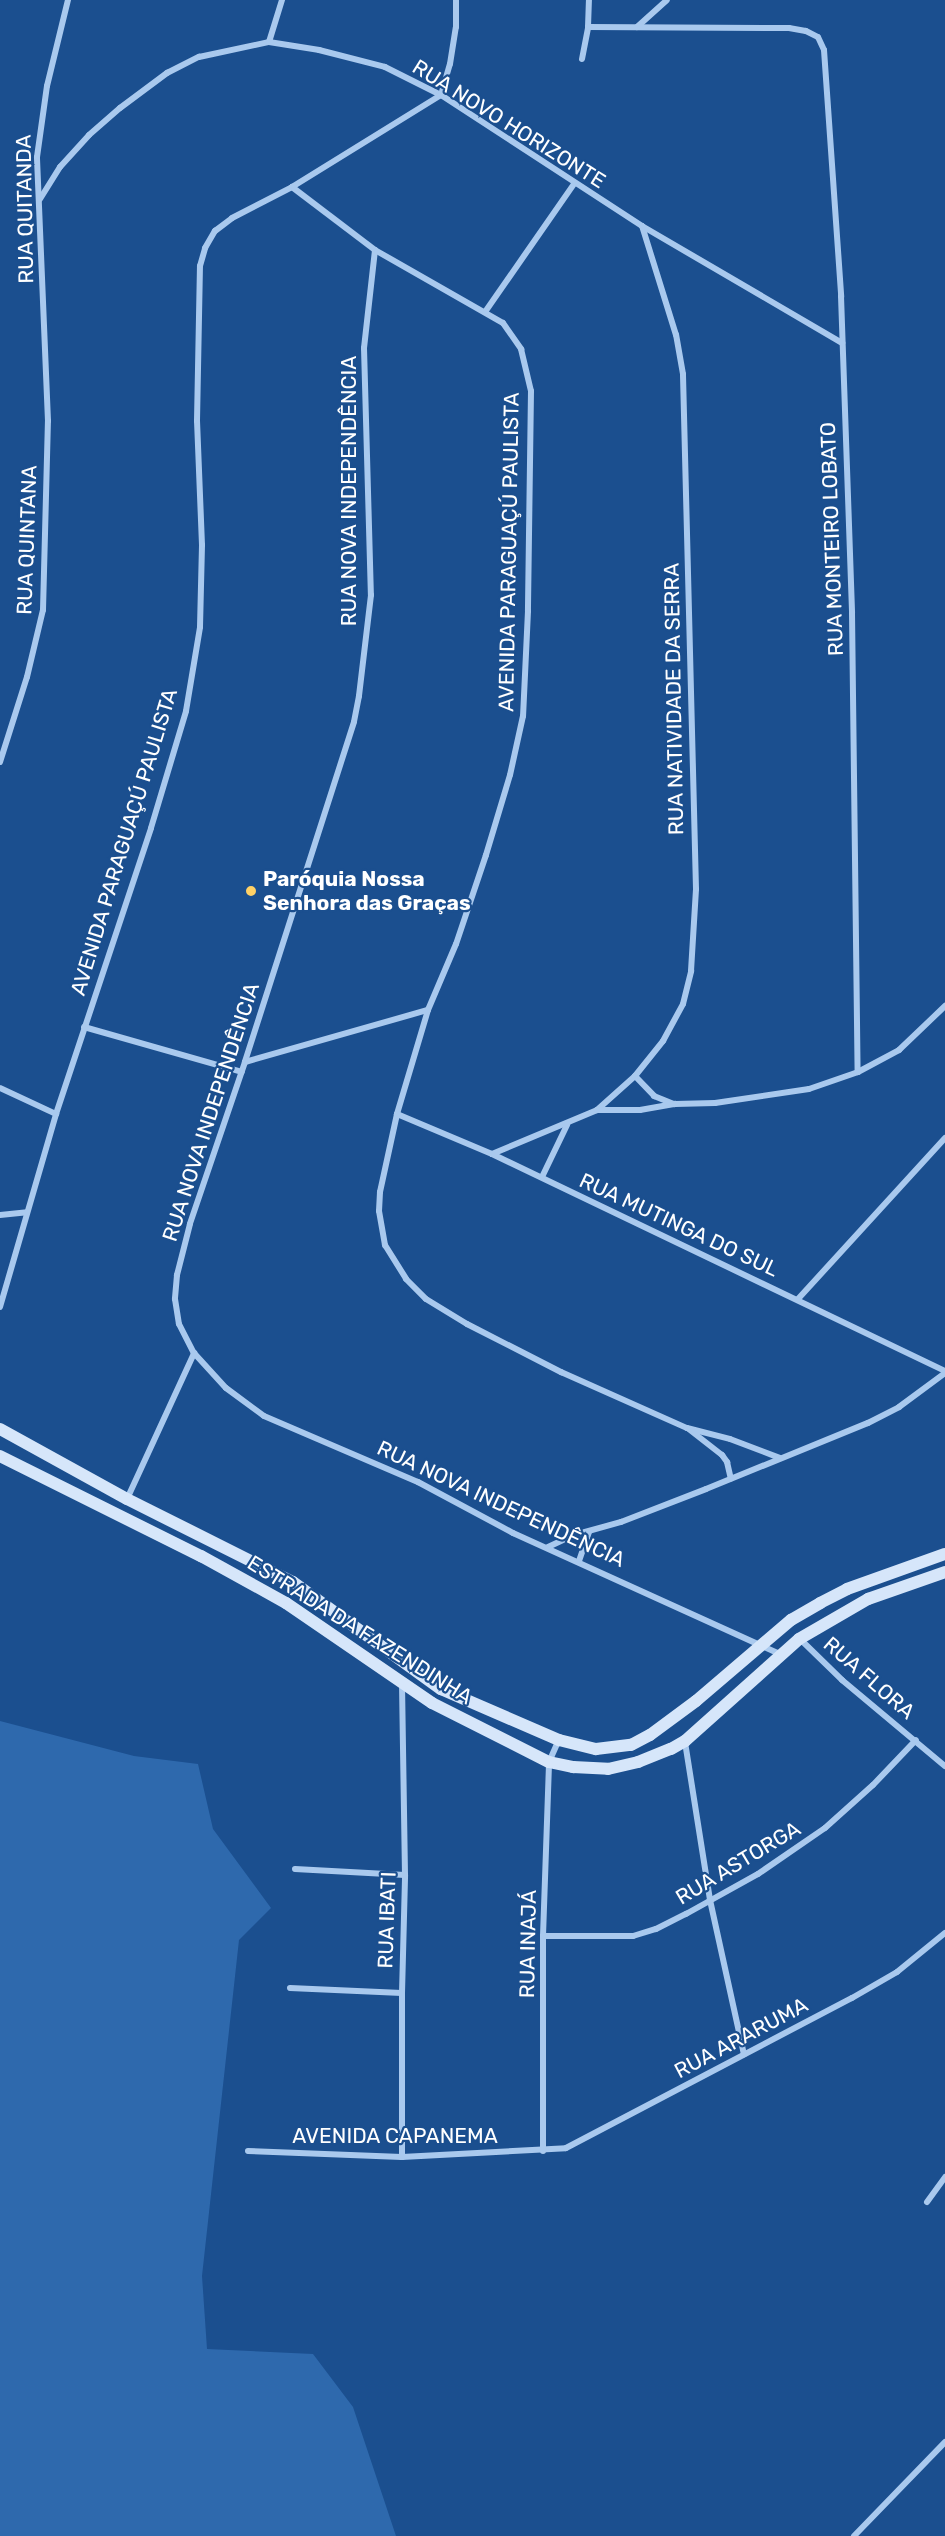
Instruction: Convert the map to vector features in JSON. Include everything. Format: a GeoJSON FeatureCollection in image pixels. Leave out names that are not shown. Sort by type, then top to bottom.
{"type":"FeatureCollection","features":[{"type":"Feature","properties":{"kind":"main road","name":"ESTRADA DA FAZENDINHA"},"geometry":{"type":"LineString","coordinates":[[0,1430],[127,1499],[293,1582],[441,1689],[560,1740],[596,1749],[631,1744],[670,1722],[791,1620],[847,1589],[945,1554]]}},
{"type":"Feature","properties":{"kind":"main road","name":"ESTRADA DA FAZENDINHA"},"geometry":{"type":"LineString","coordinates":[[0,1456],[201,1556],[286,1603],[328,1629],[402,1684],[432,1703],[549,1762],[608,1769],[655,1757],[685,1741],[799,1639],[868,1599],[945,1572]]}},
{"type":"Feature","properties":{"kind":"street","name":"RUA QUITANDA"},"geometry":{"type":"LineString","coordinates":[[48,421],[37,157],[40,122],[59,30],[68,0]]}},
{"type":"Feature","properties":{"kind":"street"},"geometry":{"type":"LineString","coordinates":[[269,42],[282,0]]}},
{"type":"Feature","properties":{"kind":"street"},"geometry":{"type":"LineString","coordinates":[[292,187],[441,95],[450,64],[456,27],[456,0]]}},
{"type":"Feature","properties":{"kind":"street"},"geometry":{"type":"LineString","coordinates":[[582,60],[588,27],[589,0]]}},
{"type":"Feature","properties":{"kind":"street"},"geometry":{"type":"LineString","coordinates":[[636,27],[667,0]]}},
{"type":"Feature","properties":{"kind":"street","name":"RUA MONTEIRO LOBATO"},"geometry":{"type":"LineString","coordinates":[[588,27],[789,27],[818,37],[824,50],[838,238],[842,343],[854,717],[858,1072]]}},
{"type":"Feature","properties":{"kind":"street","name":"RUA NOVO HORIZONTE"},"geometry":{"type":"LineString","coordinates":[[40,199],[60,167],[89,135],[120,108],[167,73],[199,57],[269,42],[319,50],[385,67],[441,95],[574,184],[842,343]]}},
{"type":"Feature","properties":{"kind":"street"},"geometry":{"type":"LineString","coordinates":[[485,312],[574,184]]}},
{"type":"Feature","properties":{"kind":"street","name":"AVENIDA PARAGUAÇÚ PAULISTA"},"geometry":{"type":"LineString","coordinates":[[0,1307],[56,1114],[151,828],[186,711],[197,650],[202,545],[197,421],[200,266],[205,248],[215,231],[232,218],[292,187],[375,250],[503,323],[513,334],[521,349],[531,391],[528,611],[523,716],[510,775],[486,855],[456,944],[428,1010],[396,1114],[382,1168],[379,1211],[385,1245],[406,1279],[426,1299],[493,1338],[561,1372],[687,1428],[730,1439],[780,1458]]}},
{"type":"Feature","properties":{"kind":"street","name":"RUA NATIVIDADE DA SERRA"},"geometry":{"type":"LineString","coordinates":[[492,1154],[531,1136],[567,1125],[597,1110],[635,1076],[663,1041],[683,1004],[691,971],[696,889],[683,374],[676,335],[642,226]]}},
{"type":"Feature","properties":{"kind":"street","name":"RUA NOVA INDEPENDÊNCIA"},"geometry":{"type":"LineString","coordinates":[[375,250],[364,348],[371,595],[359,696],[354,722],[242,1072],[190,1224],[177,1275],[175,1299],[179,1324],[194,1353],[226,1388],[264,1416],[417,1482],[513,1533],[780,1654]]}},
{"type":"Feature","properties":{"kind":"street","name":"RUA QUINTANA"},"geometry":{"type":"LineString","coordinates":[[0,762],[27,677],[43,610],[48,421]]}},
{"type":"Feature","properties":{"kind":"street"},"geometry":{"type":"LineString","coordinates":[[597,1110],[640,1110],[675,1104],[715,1103],[809,1089],[858,1072],[899,1050],[945,1006]]}},
{"type":"Feature","properties":{"kind":"street"},"geometry":{"type":"LineString","coordinates":[[245,1062],[428,1010]]}},
{"type":"Feature","properties":{"kind":"street"},"geometry":{"type":"LineString","coordinates":[[84,1027],[242,1072]]}},
{"type":"Feature","properties":{"kind":"street"},"geometry":{"type":"LineString","coordinates":[[635,1076],[654,1096],[675,1104]]}},
{"type":"Feature","properties":{"kind":"street"},"geometry":{"type":"LineString","coordinates":[[0,1088],[56,1114]]}},
{"type":"Feature","properties":{"kind":"street","name":"RUA MUTINGA DO SUL"},"geometry":{"type":"LineString","coordinates":[[396,1114],[542,1177],[596,1206],[798,1299],[945,1372]]}},
{"type":"Feature","properties":{"kind":"street"},"geometry":{"type":"LineString","coordinates":[[542,1177],[567,1125]]}},
{"type":"Feature","properties":{"kind":"street"},"geometry":{"type":"LineString","coordinates":[[798,1299],[945,1138]]}},
{"type":"Feature","properties":{"kind":"street"},"geometry":{"type":"LineString","coordinates":[[0,1215],[27,1212]]}},
{"type":"Feature","properties":{"kind":"street"},"geometry":{"type":"LineString","coordinates":[[127,1499],[194,1353]]}},
{"type":"Feature","properties":{"kind":"street"},"geometry":{"type":"LineString","coordinates":[[548,1547],[574,1535],[589,1532],[731,1479],[899,1407],[945,1372]]}},
{"type":"Feature","properties":{"kind":"street","name":"AVENIDA PARAGUAÇÚ PAULISTA"},"geometry":{"type":"LineString","coordinates":[[687,1428],[722,1455],[727,1462],[731,1479]]}},
{"type":"Feature","properties":{"kind":"street"},"geometry":{"type":"LineString","coordinates":[[579,1561],[589,1532]]}},
{"type":"Feature","properties":{"kind":"street","name":"RUA FLORA"},"geometry":{"type":"LineString","coordinates":[[799,1639],[842,1680],[945,1766]]}},
{"type":"Feature","properties":{"kind":"street","name":"RUA IBATI"},"geometry":{"type":"LineString","coordinates":[[402,1684],[405,1875],[402,2157]]}},
{"type":"Feature","properties":{"kind":"street","name":"RUA INAJÁ"},"geometry":{"type":"LineString","coordinates":[[543,2151],[543,1936],[549,1762],[560,1740]]}},
{"type":"Feature","properties":{"kind":"street","name":"RUA ASTORGA"},"geometry":{"type":"LineString","coordinates":[[543,1936],[633,1936],[656,1929],[758,1874],[825,1828],[873,1785],[916,1740]]}},
{"type":"Feature","properties":{"kind":"street"},"geometry":{"type":"LineString","coordinates":[[685,1741],[710,1900],[744,2054]]}},
{"type":"Feature","properties":{"kind":"street"},"geometry":{"type":"LineString","coordinates":[[295,1869],[405,1875]]}},
{"type":"Feature","properties":{"kind":"street","name":"RUA ARARUMA"},"geometry":{"type":"LineString","coordinates":[[543,2151],[566,2148],[582,2141],[897,1972],[945,1933]]}},
{"type":"Feature","properties":{"kind":"street"},"geometry":{"type":"LineString","coordinates":[[290,1988],[402,1993]]}},
{"type":"Feature","properties":{"kind":"street","name":"AVENIDA CAPANEMA"},"geometry":{"type":"LineString","coordinates":[[248,2151],[402,2157],[543,2151]]}},
{"type":"Feature","properties":{"kind":"street"},"geometry":{"type":"LineString","coordinates":[[927,2202],[945,2177]]}},
{"type":"Feature","properties":{"kind":"street"},"geometry":{"type":"LineString","coordinates":[[854,2536],[945,2442]]}},
{"type":"Feature","properties":{"kind":"shaded area"},"geometry":{"type":"Polygon","coordinates":[[[0,1721],[134,1756],[198,1764],[213,1829],[271,1908],[239,1940],[202,2276],[207,2349],[313,2354],[353,2407],[396,2536],[0,2536],[0,1721]]]}},
{"type":"Feature","properties":{"kind":"place","name":"Paróquia Nossa Senhora das Graças"},"geometry":{"type":"Point","coordinates":[251,891]}}]}
